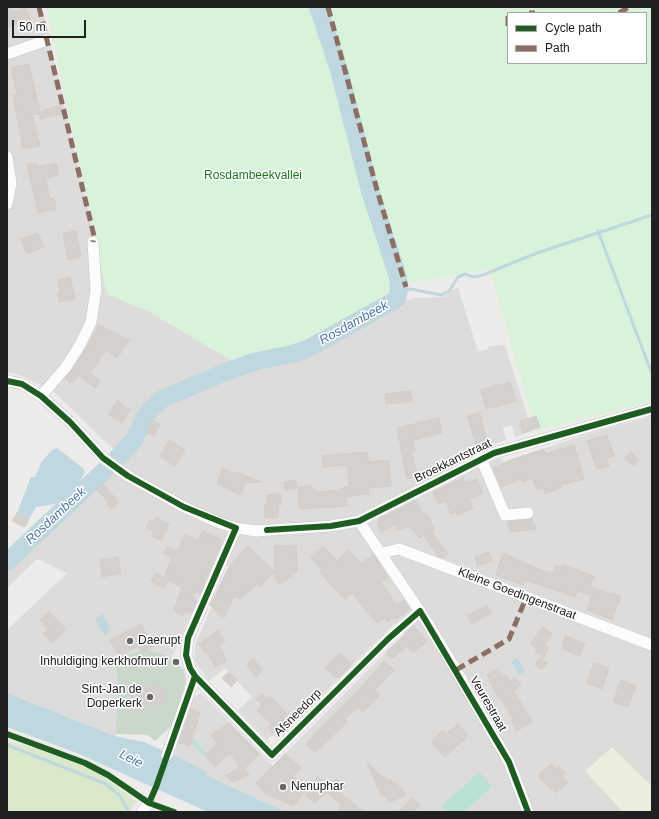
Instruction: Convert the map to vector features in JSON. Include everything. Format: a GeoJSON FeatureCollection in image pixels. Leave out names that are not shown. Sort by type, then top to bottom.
{"type":"FeatureCollection","features":[{"type":"Feature","properties":{"kind":"street"},"geometry":{"type":"LineString","coordinates":[[7,54],[47,40]]}},
{"type":"Feature","properties":{"kind":"street"},"geometry":{"type":"LineString","coordinates":[[7,157],[11,183],[7,204]]}},
{"type":"Feature","properties":{"kind":"street"},"geometry":{"type":"LineString","coordinates":[[41,396],[66,367],[80,345],[91,322],[96,290],[93,242]]}},
{"type":"Feature","properties":{"kind":"street","name":"Broekkantstraat"},"geometry":{"type":"LineString","coordinates":[[7,381],[22,384],[41,396],[70,422],[103,458],[128,476],[184,507],[236,528],[256,531],[331,526],[359,521],[494,452],[652,409]]}},
{"type":"Feature","properties":{"kind":"street"},"geometry":{"type":"LineString","coordinates":[[481,458],[505,515],[528,513]]}},
{"type":"Feature","properties":{"kind":"street","name":"Veurestraat"},"geometry":{"type":"LineString","coordinates":[[359,521],[420,611],[509,762],[528,812]]}},
{"type":"Feature","properties":{"kind":"street","name":"Afsneedorp"},"geometry":{"type":"LineString","coordinates":[[236,528],[188,638],[186,655],[190,668],[195,676],[272,755],[388,639],[420,611]]}},
{"type":"Feature","properties":{"kind":"street","name":"Kleine Goedingenstraat"},"geometry":{"type":"LineString","coordinates":[[382,553],[399,549],[652,645]]}},
{"type":"Feature","properties":{"kind":"street"},"geometry":{"type":"LineString","coordinates":[[167,755],[195,676]]}},
{"type":"Feature","properties":{"kind":"shaded area"},"geometry":{"type":"Polygon","coordinates":[[[7,7],[42,7],[107,294],[148,311],[241,366],[217,369],[159,395],[150,401],[117,453],[53,391],[19,375],[7,372],[7,7]]]}},
{"type":"Feature","properties":{"kind":"shaded area"},"geometry":{"type":"Polygon","coordinates":[[[458,288],[478,351],[489,349],[488,346],[505,345],[532,431],[515,437],[512,425],[503,428],[506,440],[491,445],[504,462],[590,433],[652,416],[652,812],[286,812],[206,775],[207,772],[174,755],[192,698],[201,693],[273,766],[386,652],[405,635],[395,623],[277,739],[273,735],[267,740],[238,710],[252,697],[225,668],[209,681],[194,660],[195,645],[229,567],[216,559],[171,659],[147,650],[115,660],[118,681],[118,728],[115,736],[7,693],[7,630],[67,573],[37,559],[7,588],[7,567],[126,454],[143,434],[153,413],[183,397],[246,370],[296,358],[323,348],[377,313],[398,304],[403,298],[405,301],[414,298],[444,297],[453,289],[458,288]]]}},
{"type":"Feature","properties":{"kind":"shaded area"},"geometry":{"type":"Polygon","coordinates":[[[612,747],[652,786],[652,812],[623,812],[585,771],[612,747]]]}},
{"type":"Feature","properties":{"kind":"green space","name":"Rosdambeekvallei"},"geometry":{"type":"Polygon","coordinates":[[[46,7],[652,7],[652,402],[536,431],[493,280],[487,269],[398,285],[361,311],[273,354],[241,366],[148,311],[107,294],[46,7]]]}},
{"type":"Feature","properties":{"kind":"green space"},"geometry":{"type":"Polygon","coordinates":[[[147,650],[167,656],[175,661],[184,670],[186,681],[173,725],[155,741],[148,735],[116,734],[118,681],[115,660],[121,656],[147,650]]]}},
{"type":"Feature","properties":{"kind":"green space"},"geometry":{"type":"Polygon","coordinates":[[[193,739],[206,752],[203,755],[191,743],[193,739]]]}},
{"type":"Feature","properties":{"kind":"green space"},"geometry":{"type":"Polygon","coordinates":[[[7,741],[35,748],[99,772],[137,802],[129,812],[7,812],[7,741]]]}},
{"type":"Feature","properties":{"kind":"green space"},"geometry":{"type":"Polygon","coordinates":[[[479,772],[492,786],[464,812],[447,812],[442,806],[479,772]]]}},
{"type":"Feature","properties":{"kind":"water"},"geometry":{"type":"Polygon","coordinates":[[[57,448],[84,469],[84,473],[80,481],[82,484],[64,502],[61,500],[55,504],[36,507],[29,519],[17,513],[31,477],[35,477],[42,461],[52,450],[57,448]]]}},
{"type":"Feature","properties":{"kind":"water"},"geometry":{"type":"Polygon","coordinates":[[[103,614],[111,630],[104,635],[95,619],[103,614]]]}},
{"type":"Feature","properties":{"kind":"water"},"geometry":{"type":"Polygon","coordinates":[[[517,658],[525,671],[519,675],[511,661],[517,658]]]}},
{"type":"Feature","properties":{"kind":"water","name":"Leie"},"geometry":{"type":"Polygon","coordinates":[[[7,693],[115,736],[144,742],[207,772],[206,775],[286,812],[208,812],[77,753],[7,727],[7,693]]]}},
{"type":"Feature","properties":{"kind":"building"},"geometry":{"type":"Polygon","coordinates":[[[7,7],[11,7],[13,12],[25,7],[32,23],[24,26],[23,22],[7,28],[7,7]]]}},
{"type":"Feature","properties":{"kind":"building"},"geometry":{"type":"Polygon","coordinates":[[[29,64],[40,112],[57,106],[61,107],[62,114],[40,119],[39,114],[32,115],[40,146],[23,149],[13,95],[17,95],[11,67],[29,64]]]}},
{"type":"Feature","properties":{"kind":"building"},"geometry":{"type":"Polygon","coordinates":[[[36,163],[37,167],[56,163],[59,175],[46,178],[50,199],[54,198],[56,209],[38,213],[27,164],[36,163]]]}},
{"type":"Feature","properties":{"kind":"building"},"geometry":{"type":"Polygon","coordinates":[[[76,231],[81,257],[68,260],[63,233],[76,231]]]}},
{"type":"Feature","properties":{"kind":"building"},"geometry":{"type":"Polygon","coordinates":[[[38,233],[44,247],[27,254],[21,239],[38,233]]]}},
{"type":"Feature","properties":{"kind":"building"},"geometry":{"type":"Polygon","coordinates":[[[70,277],[75,299],[59,302],[58,293],[60,293],[58,280],[70,277]]]}},
{"type":"Feature","properties":{"kind":"building"},"geometry":{"type":"Polygon","coordinates":[[[99,325],[130,340],[117,358],[106,350],[90,373],[100,381],[95,388],[79,376],[71,383],[65,378],[86,349],[99,325]]]}},
{"type":"Feature","properties":{"kind":"building"},"geometry":{"type":"Polygon","coordinates":[[[510,382],[516,401],[486,409],[481,390],[510,382]]]}},
{"type":"Feature","properties":{"kind":"building"},"geometry":{"type":"Polygon","coordinates":[[[410,391],[412,401],[386,404],[385,394],[410,391]]]}},
{"type":"Feature","properties":{"kind":"building"},"geometry":{"type":"Polygon","coordinates":[[[117,401],[130,410],[122,423],[108,414],[117,401]]]}},
{"type":"Feature","properties":{"kind":"building"},"geometry":{"type":"Polygon","coordinates":[[[480,412],[488,446],[477,450],[468,416],[480,412]]]}},
{"type":"Feature","properties":{"kind":"building"},"geometry":{"type":"Polygon","coordinates":[[[536,416],[540,427],[523,433],[520,421],[536,416]]]}},
{"type":"Feature","properties":{"kind":"building"},"geometry":{"type":"Polygon","coordinates":[[[439,418],[442,433],[413,440],[415,451],[412,452],[417,477],[407,479],[397,428],[439,418]]]}},
{"type":"Feature","properties":{"kind":"building"},"geometry":{"type":"Polygon","coordinates":[[[152,420],[160,424],[154,436],[146,432],[152,420]]]}},
{"type":"Feature","properties":{"kind":"building"},"geometry":{"type":"Polygon","coordinates":[[[607,435],[614,456],[606,458],[609,466],[597,469],[587,441],[607,435]]]}},
{"type":"Feature","properties":{"kind":"building"},"geometry":{"type":"Polygon","coordinates":[[[169,440],[185,450],[175,466],[160,456],[169,440]]]}},
{"type":"Feature","properties":{"kind":"building"},"geometry":{"type":"Polygon","coordinates":[[[574,445],[584,479],[560,485],[561,488],[545,494],[543,488],[537,490],[532,478],[522,482],[521,479],[501,487],[493,468],[513,459],[544,449],[545,454],[574,445]]]}},
{"type":"Feature","properties":{"kind":"building"},"geometry":{"type":"Polygon","coordinates":[[[367,452],[369,462],[389,460],[391,486],[368,488],[369,494],[346,497],[347,506],[299,509],[298,487],[311,486],[311,490],[316,489],[316,492],[340,490],[339,489],[349,487],[347,465],[323,467],[322,456],[367,452]]]}},
{"type":"Feature","properties":{"kind":"building"},"geometry":{"type":"Polygon","coordinates":[[[631,452],[639,460],[633,466],[625,459],[631,452]]]}},
{"type":"Feature","properties":{"kind":"building"},"geometry":{"type":"Polygon","coordinates":[[[222,469],[262,482],[245,483],[241,495],[217,484],[222,469]]]}},
{"type":"Feature","properties":{"kind":"building"},"geometry":{"type":"Polygon","coordinates":[[[463,478],[465,483],[477,479],[483,493],[469,499],[473,508],[457,515],[456,512],[451,514],[446,501],[438,504],[433,492],[463,478]]]}},
{"type":"Feature","properties":{"kind":"building"},"geometry":{"type":"Polygon","coordinates":[[[296,480],[297,488],[285,490],[284,482],[296,480]]]}},
{"type":"Feature","properties":{"kind":"building"},"geometry":{"type":"Polygon","coordinates":[[[102,483],[119,502],[111,509],[107,504],[107,500],[96,490],[102,483]]]}},
{"type":"Feature","properties":{"kind":"building"},"geometry":{"type":"Polygon","coordinates":[[[280,494],[281,505],[278,505],[278,517],[265,518],[264,505],[268,504],[267,495],[280,494]]]}},
{"type":"Feature","properties":{"kind":"building"},"geometry":{"type":"Polygon","coordinates":[[[416,500],[422,512],[429,517],[434,530],[432,532],[448,554],[443,558],[438,556],[423,535],[420,538],[409,526],[397,530],[395,525],[381,532],[377,523],[379,522],[378,519],[416,500]]]}},
{"type":"Feature","properties":{"kind":"building"},"geometry":{"type":"Polygon","coordinates":[[[17,513],[29,519],[25,527],[12,521],[17,513]]]}},
{"type":"Feature","properties":{"kind":"building"},"geometry":{"type":"Polygon","coordinates":[[[156,517],[169,524],[161,541],[152,536],[154,532],[146,527],[150,520],[153,522],[156,517]]]}},
{"type":"Feature","properties":{"kind":"building"},"geometry":{"type":"Polygon","coordinates":[[[532,519],[536,529],[511,532],[507,522],[532,519]]]}},
{"type":"Feature","properties":{"kind":"building"},"geometry":{"type":"Polygon","coordinates":[[[203,531],[222,540],[200,594],[197,591],[192,595],[197,601],[191,614],[185,611],[183,616],[174,611],[182,587],[168,580],[164,588],[151,581],[155,573],[164,577],[172,558],[164,553],[168,546],[177,551],[185,535],[198,540],[203,531]]]}},
{"type":"Feature","properties":{"kind":"building"},"geometry":{"type":"Polygon","coordinates":[[[296,545],[297,572],[280,585],[275,578],[274,546],[296,545]]]}},
{"type":"Feature","properties":{"kind":"building"},"geometry":{"type":"Polygon","coordinates":[[[248,546],[274,571],[260,587],[258,584],[239,599],[234,596],[224,618],[210,605],[229,567],[248,546]]]}},
{"type":"Feature","properties":{"kind":"building"},"geometry":{"type":"Polygon","coordinates":[[[323,546],[337,561],[349,550],[361,564],[373,554],[388,577],[381,583],[397,605],[404,600],[410,609],[397,619],[394,617],[387,622],[384,618],[377,623],[352,593],[344,599],[319,571],[323,571],[310,557],[323,546]]]}},
{"type":"Feature","properties":{"kind":"building"},"geometry":{"type":"Polygon","coordinates":[[[489,552],[492,561],[478,566],[475,557],[489,552]]]}},
{"type":"Feature","properties":{"kind":"building"},"geometry":{"type":"Polygon","coordinates":[[[503,553],[541,570],[553,573],[556,565],[562,568],[563,565],[594,576],[590,586],[611,595],[612,593],[621,596],[612,620],[587,610],[592,596],[577,591],[575,597],[525,580],[523,585],[496,575],[503,553]]]}},
{"type":"Feature","properties":{"kind":"building"},"geometry":{"type":"Polygon","coordinates":[[[118,557],[121,573],[102,577],[100,560],[118,557]]]}},
{"type":"Feature","properties":{"kind":"building"},"geometry":{"type":"Polygon","coordinates":[[[487,605],[492,613],[472,624],[467,616],[487,605]]]}},
{"type":"Feature","properties":{"kind":"building"},"geometry":{"type":"Polygon","coordinates":[[[49,612],[66,629],[52,643],[43,634],[48,629],[40,620],[49,612]]]}},
{"type":"Feature","properties":{"kind":"building","name":"Daerupt"},"geometry":{"type":"Polygon","coordinates":[[[141,624],[153,648],[142,652],[138,646],[119,656],[110,640],[141,624]]]}},
{"type":"Feature","properties":{"kind":"building"},"geometry":{"type":"Polygon","coordinates":[[[414,626],[427,641],[413,653],[407,646],[392,659],[386,652],[414,626]]]}},
{"type":"Feature","properties":{"kind":"building"},"geometry":{"type":"Polygon","coordinates":[[[543,627],[552,634],[544,646],[548,648],[544,658],[535,651],[537,649],[530,644],[543,627]]]}},
{"type":"Feature","properties":{"kind":"building"},"geometry":{"type":"Polygon","coordinates":[[[218,630],[225,641],[219,645],[226,661],[215,667],[208,653],[206,654],[199,644],[218,630]]]}},
{"type":"Feature","properties":{"kind":"building"},"geometry":{"type":"Polygon","coordinates":[[[565,636],[585,643],[580,656],[562,649],[565,636]]]}},
{"type":"Feature","properties":{"kind":"building"},"geometry":{"type":"Polygon","coordinates":[[[340,653],[352,665],[339,678],[336,676],[335,678],[325,668],[340,653]]]}},
{"type":"Feature","properties":{"kind":"building"},"geometry":{"type":"Polygon","coordinates":[[[540,658],[547,663],[541,670],[535,665],[540,658]]]}},
{"type":"Feature","properties":{"kind":"building"},"geometry":{"type":"Polygon","coordinates":[[[253,659],[263,669],[256,677],[247,665],[253,659]]]}},
{"type":"Feature","properties":{"kind":"building"},"geometry":{"type":"Polygon","coordinates":[[[384,661],[394,670],[375,690],[380,695],[363,712],[358,707],[344,720],[347,722],[315,753],[306,744],[309,742],[308,741],[358,691],[384,661]]]}},
{"type":"Feature","properties":{"kind":"building"},"geometry":{"type":"Polygon","coordinates":[[[594,663],[609,668],[602,689],[587,683],[594,663]]]}},
{"type":"Feature","properties":{"kind":"building"},"geometry":{"type":"Polygon","coordinates":[[[498,669],[502,677],[506,674],[510,681],[516,678],[521,685],[513,690],[532,722],[517,731],[511,720],[513,719],[500,697],[498,698],[487,675],[498,669]]]}},
{"type":"Feature","properties":{"kind":"building"},"geometry":{"type":"Polygon","coordinates":[[[229,672],[237,680],[231,687],[222,678],[229,672]]]}},
{"type":"Feature","properties":{"kind":"building"},"geometry":{"type":"Polygon","coordinates":[[[621,680],[636,686],[628,707],[613,702],[621,680]]]}},
{"type":"Feature","properties":{"kind":"building","name":"Sint-Jan de Doperkerk"},"geometry":{"type":"Polygon","coordinates":[[[159,682],[161,686],[163,684],[168,698],[140,712],[138,709],[136,710],[131,702],[134,700],[132,696],[159,682]]]}},
{"type":"Feature","properties":{"kind":"building"},"geometry":{"type":"Polygon","coordinates":[[[263,694],[268,699],[270,696],[287,714],[283,718],[286,721],[273,733],[268,728],[271,724],[257,710],[262,705],[256,699],[263,694]]]}},
{"type":"Feature","properties":{"kind":"building"},"geometry":{"type":"Polygon","coordinates":[[[191,709],[200,712],[190,746],[179,743],[191,709]]]}},
{"type":"Feature","properties":{"kind":"building"},"geometry":{"type":"Polygon","coordinates":[[[229,723],[259,754],[245,768],[249,775],[234,782],[225,776],[240,767],[230,753],[215,767],[204,755],[217,744],[211,735],[229,723]]]}},
{"type":"Feature","properties":{"kind":"building"},"geometry":{"type":"Polygon","coordinates":[[[458,724],[468,736],[445,757],[431,742],[443,730],[446,734],[458,724]]]}},
{"type":"Feature","properties":{"kind":"building","name":"Nenuphar"},"geometry":{"type":"Polygon","coordinates":[[[285,754],[301,768],[293,776],[307,789],[294,806],[266,794],[256,783],[285,754]]]}},
{"type":"Feature","properties":{"kind":"building"},"geometry":{"type":"Polygon","coordinates":[[[367,762],[381,776],[382,775],[388,781],[390,779],[395,784],[396,783],[406,795],[390,802],[383,795],[381,795],[367,762]]]}},
{"type":"Feature","properties":{"kind":"building"},"geometry":{"type":"Polygon","coordinates":[[[552,764],[556,769],[559,766],[565,773],[562,776],[568,782],[556,793],[540,779],[540,773],[552,764]]]}},
{"type":"Feature","properties":{"kind":"building"},"geometry":{"type":"Polygon","coordinates":[[[317,777],[331,787],[336,779],[345,786],[339,793],[365,812],[336,812],[342,805],[327,792],[315,803],[305,795],[317,777]]]}},
{"type":"Feature","properties":{"kind":"building"},"geometry":{"type":"Polygon","coordinates":[[[413,798],[420,805],[412,812],[398,812],[413,798]]]}},
{"type":"Feature","properties":{"kind":"waterway","name":"Rosdambeek"},"geometry":{"type":"LineString","coordinates":[[118,457],[135,439],[146,414],[162,399],[253,362],[292,354],[309,348],[397,299],[399,290],[398,277],[370,191],[339,70],[318,7]]}},
{"type":"Feature","properties":{"kind":"waterway"},"geometry":{"type":"LineString","coordinates":[[399,292],[411,289],[441,295],[449,291],[458,277],[465,274],[473,277],[483,275],[537,253],[652,215]]}},
{"type":"Feature","properties":{"kind":"waterway"},"geometry":{"type":"LineString","coordinates":[[598,231],[652,374]]}},
{"type":"Feature","properties":{"kind":"waterway","name":"Rosdambeek"},"geometry":{"type":"LineString","coordinates":[[7,562],[105,470]]}},
{"type":"Feature","properties":{"kind":"waterway","name":"Rosdambeek"},"geometry":{"type":"LineString","coordinates":[[72,493],[76,497]]}},
{"type":"Feature","properties":{"kind":"waterway"},"geometry":{"type":"LineString","coordinates":[[7,745],[106,784],[120,796],[129,812]]}},
{"type":"Feature","properties":{"kind":"ferry route"},"geometry":{"type":"LineString","coordinates":[[156,787],[165,759]]}},
{"type":"Feature","properties":{"kind":"marked path"},"geometry":{"type":"LineString","coordinates":[[39,7],[94,236],[93,242]]}},
{"type":"Feature","properties":{"kind":"marked path"},"geometry":{"type":"LineString","coordinates":[[328,7],[377,190],[406,287]]}},
{"type":"Feature","properties":{"kind":"marked path"},"geometry":{"type":"LineString","coordinates":[[621,12],[629,7]]}},
{"type":"Feature","properties":{"kind":"marked path"},"geometry":{"type":"LineString","coordinates":[[456,670],[509,639],[526,598]]}},
{"type":"Feature","properties":{"kind":"cycle path"},"geometry":{"type":"LineString","coordinates":[[7,381],[22,384],[41,396],[70,422],[103,458],[128,476],[184,507],[236,528],[188,638],[186,655],[190,668],[195,676],[272,755],[388,639],[420,611],[509,762],[528,812]]}},
{"type":"Feature","properties":{"kind":"cycle path"},"geometry":{"type":"LineString","coordinates":[[267,530],[331,526],[359,521],[494,453],[652,409]]}},
{"type":"Feature","properties":{"kind":"cycle path"},"geometry":{"type":"LineString","coordinates":[[149,803],[195,676]]}},
{"type":"Feature","properties":{"kind":"cycle path"},"geometry":{"type":"LineString","coordinates":[[7,734],[85,763],[108,775],[149,803],[174,812]]}},
{"type":"Feature","properties":{"kind":"place","name":"Daerupt"},"geometry":{"type":"Point","coordinates":[130,641]}},
{"type":"Feature","properties":{"kind":"place","name":"Inhuldiging kerkhofmuur"},"geometry":{"type":"Point","coordinates":[176,662]}},
{"type":"Feature","properties":{"kind":"place","name":"Sint-Jan de Doperkerk"},"geometry":{"type":"Point","coordinates":[150,697]}},
{"type":"Feature","properties":{"kind":"place","name":"Nenuphar"},"geometry":{"type":"Point","coordinates":[283,787]}}]}
